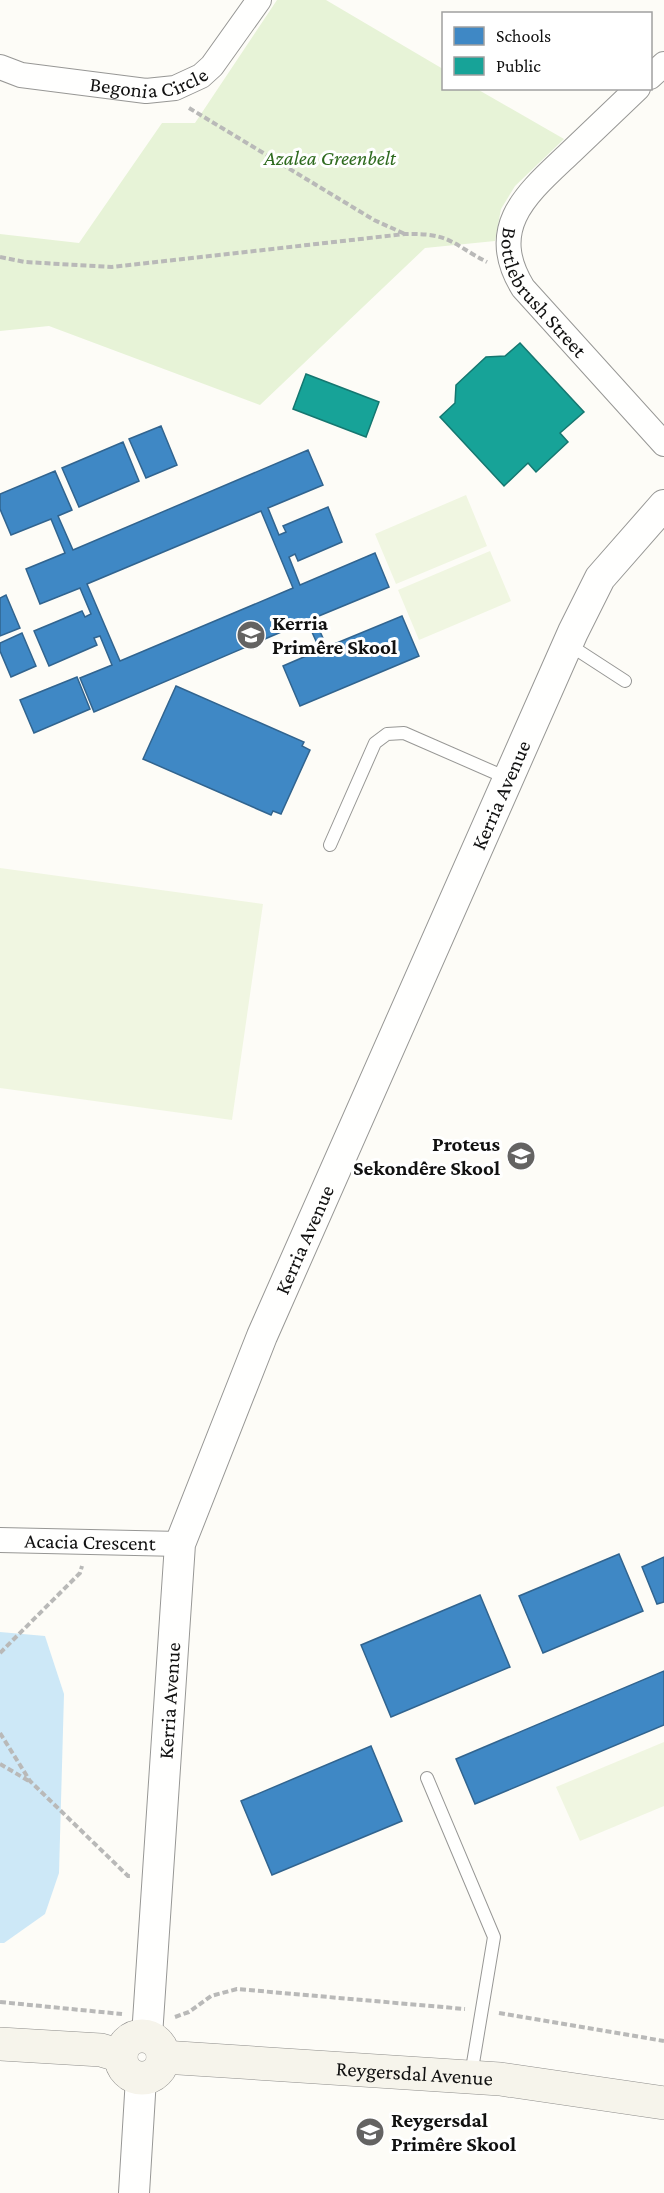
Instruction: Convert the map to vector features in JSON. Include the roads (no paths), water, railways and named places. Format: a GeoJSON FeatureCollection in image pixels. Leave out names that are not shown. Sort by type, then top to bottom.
{"type":"FeatureCollection","features":[{"type":"Feature","properties":{"kind":"main road","name":"Reygersdal Avenue"},"geometry":{"type":"LineString","coordinates":[[0,2044],[101,2050],[144,2048],[471,2076],[577,2088],[664,2103]]}},
{"type":"Feature","properties":{"kind":"street","name":"Begonia Circle"},"geometry":{"type":"LineString","coordinates":[[0,67],[21,75],[160,91],[189,83],[212,66],[259,0]]}},
{"type":"Feature","properties":{"kind":"street"},"geometry":{"type":"LineString","coordinates":[[652,75],[664,64]]}},
{"type":"Feature","properties":{"kind":"street","name":"Bottlebrush Street"},"geometry":{"type":"LineString","coordinates":[[636,90],[527,193],[519,205],[509,232],[512,265],[523,288],[664,444]]}},
{"type":"Feature","properties":{"kind":"street","name":"Kerria Avenue"},"geometry":{"type":"LineString","coordinates":[[134,2193],[180,1544],[262,1336],[568,644],[600,578],[664,505]]}},
{"type":"Feature","properties":{"kind":"street","name":"Acacia Crescent"},"geometry":{"type":"LineString","coordinates":[[0,1540],[180,1544]]}},
{"type":"Feature","properties":{"kind":"lane"},"geometry":{"type":"LineString","coordinates":[[568,644],[625,681]]}},
{"type":"Feature","properties":{"kind":"lane"},"geometry":{"type":"LineString","coordinates":[[330,845],[375,743],[387,734],[404,733],[508,779]]}},
{"type":"Feature","properties":{"kind":"lane"},"geometry":{"type":"LineString","coordinates":[[427,1778],[494,1937],[471,2076]]}},
{"type":"Feature","properties":{"kind":"water"},"geometry":{"type":"Polygon","coordinates":[[[0,1632],[45,1636],[64,1694],[59,1873],[45,1914],[4,1943],[0,1943],[0,1632]]]}},
{"type":"Feature","properties":{"kind":"place","name":"Kerria Primêre Skool"},"geometry":{"type":"Point","coordinates":[251,635]}},
{"type":"Feature","properties":{"kind":"place","name":"Proteus Sekondêre Skool"},"geometry":{"type":"Point","coordinates":[521,1156]}},
{"type":"Feature","properties":{"kind":"place","name":"Reygersdal Primêre Skool"},"geometry":{"type":"Point","coordinates":[370,2132]}},
{"type":"Feature","properties":{"kind":"park label","name":"Azalea Greenbelt"},"geometry":{"type":"Point","coordinates":[330,158]}}]}
